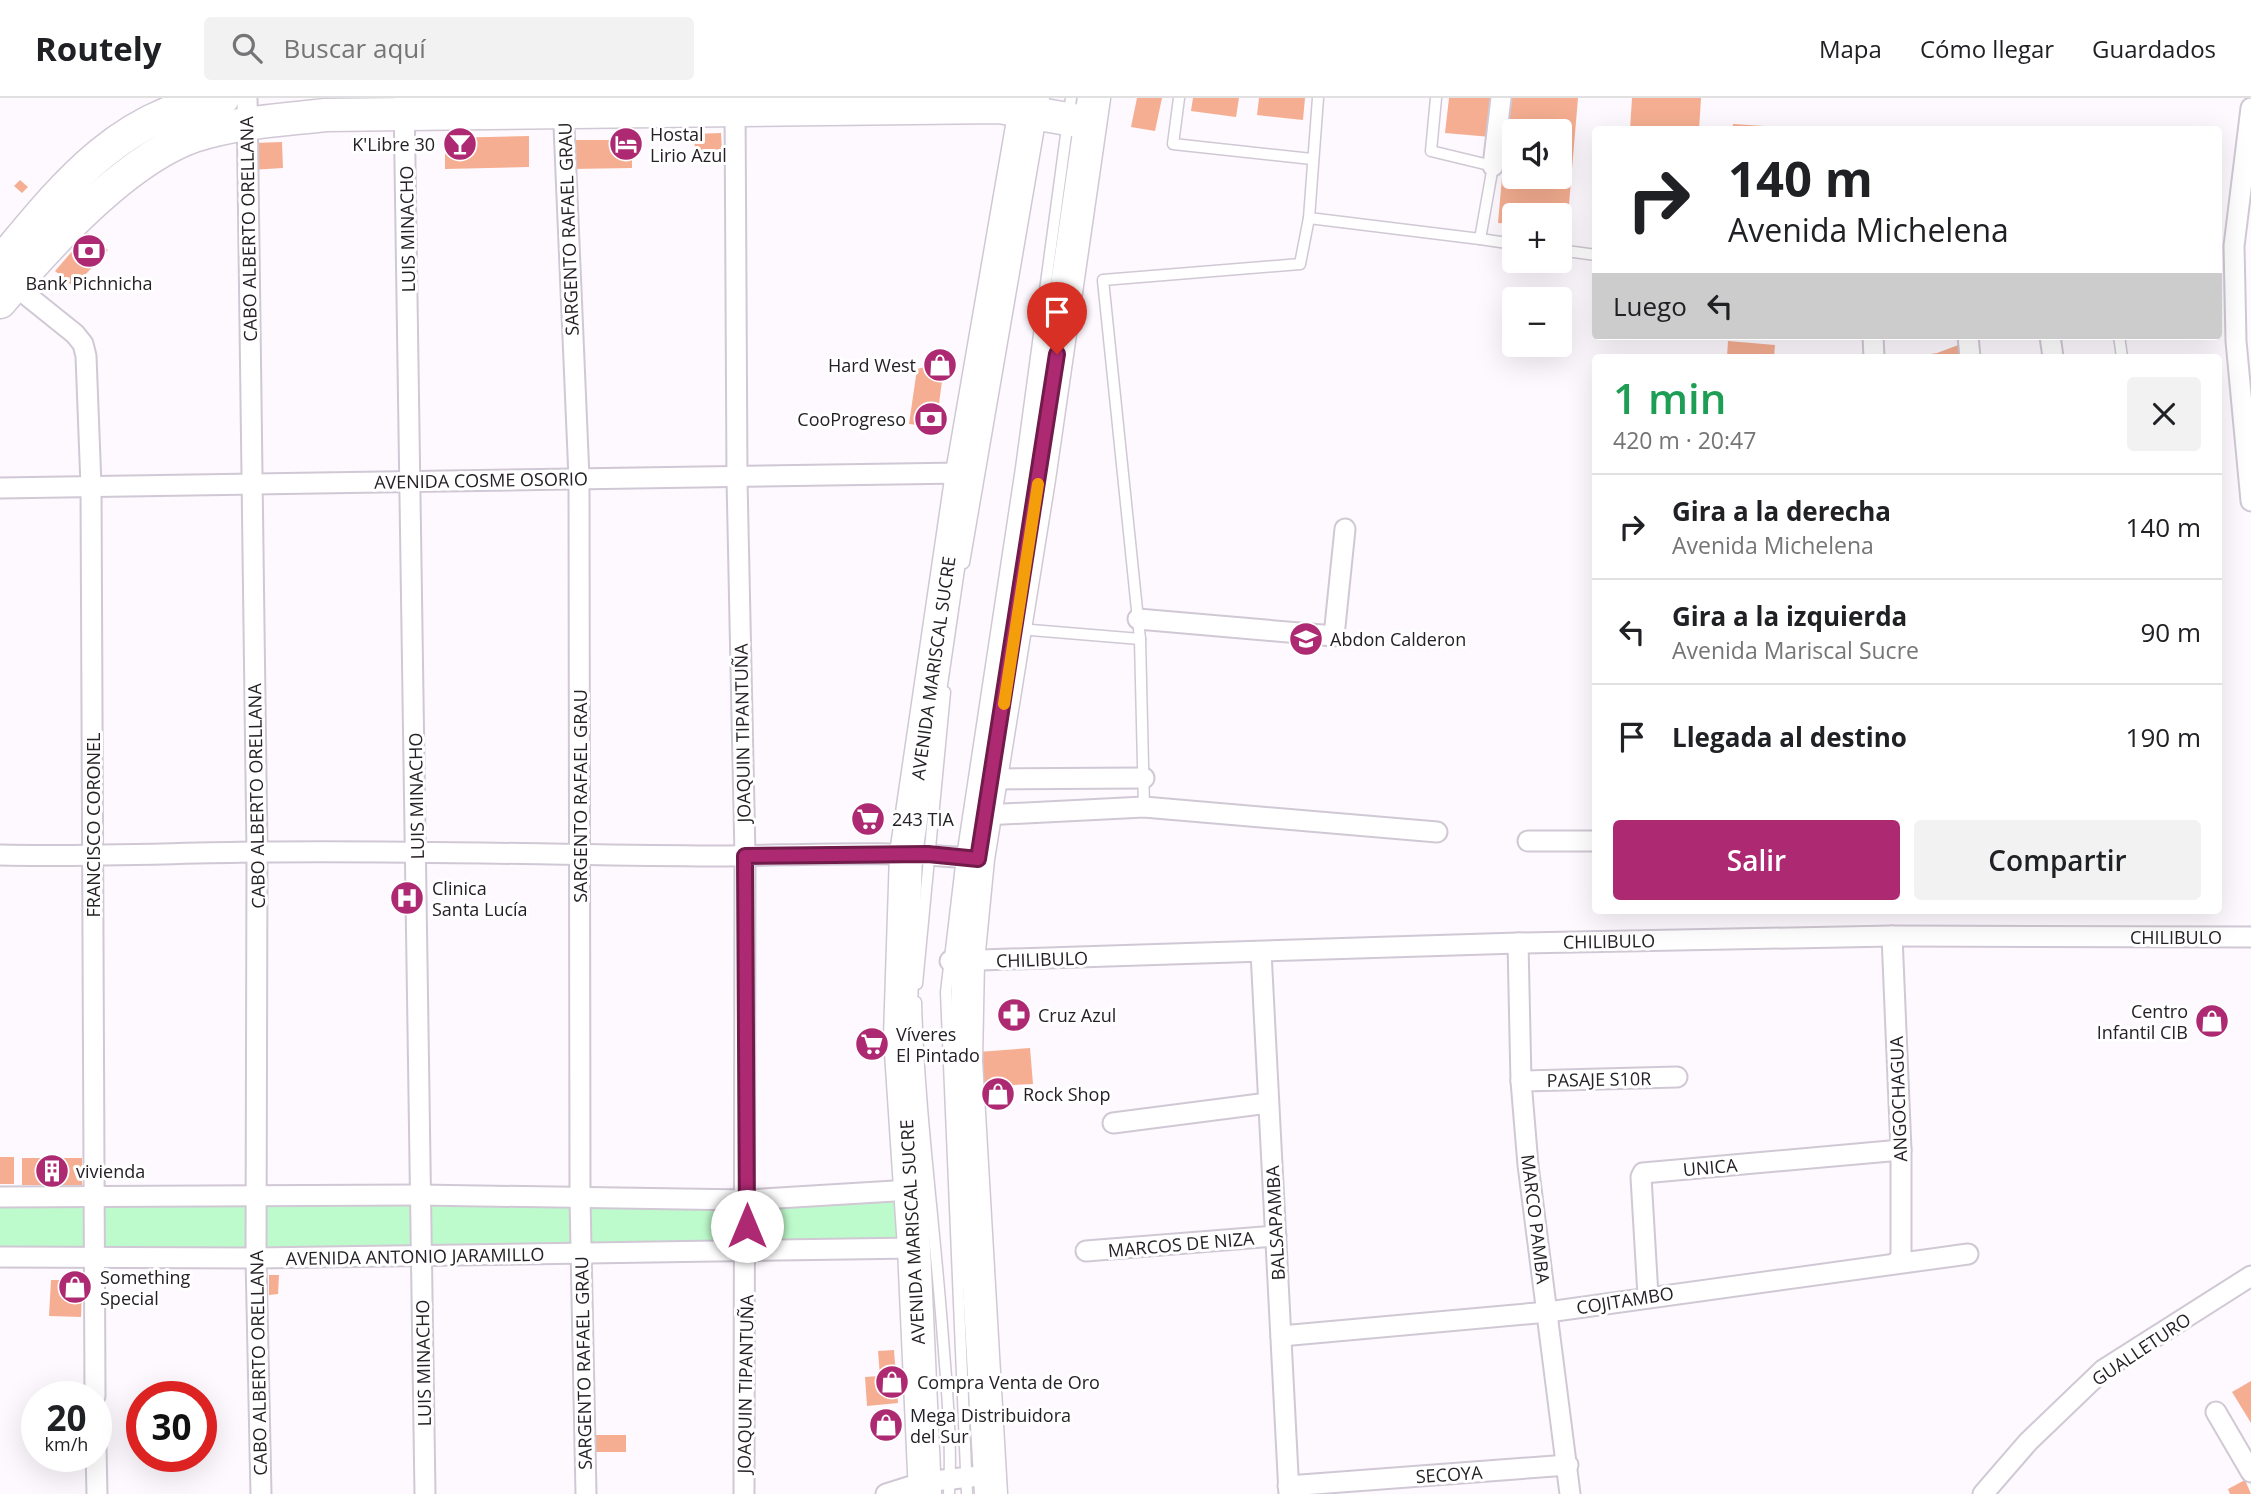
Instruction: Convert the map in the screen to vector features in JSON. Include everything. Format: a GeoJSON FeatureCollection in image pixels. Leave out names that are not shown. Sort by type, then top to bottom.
{"type":"FeatureCollection","features":[{"type":"Feature","properties":{"kind":"main road"},"geometry":{"type":"LineString","coordinates":[[5,283],[108,190],[146,160],[164,119],[223,98]]}},
{"type":"Feature","properties":{"kind":"main road"},"geometry":{"type":"LineString","coordinates":[[164,119],[220,128],[246,111],[326,115],[405,107],[735,104],[1057,108],[1016,629],[985,815],[970,858],[959,961],[966,1060],[958,1486]]}},
{"type":"Feature","properties":{"kind":"main road","name":"AVENIDA MARISCAL SUCRE"},"geometry":{"type":"LineString","coordinates":[[958,1486],[914,1248],[900,1037],[917,854],[962,473],[1057,108]]}},
{"type":"Feature","properties":{"kind":"street"},"geometry":{"type":"LineString","coordinates":[[1493,166],[1501,98]]}},
{"type":"Feature","properties":{"kind":"street","name":"JOAQUIN TIPANTUÑA"},"geometry":{"type":"LineString","coordinates":[[735,104],[737,478],[745,856],[747,1251],[744,1494]]}},
{"type":"Feature","properties":{"kind":"street","name":"SARGENTO RAFAEL GRAU"},"geometry":{"type":"LineString","coordinates":[[563,105],[579,478],[580,1198],[586,1494]]}},
{"type":"Feature","properties":{"kind":"street","name":"LUIS MINACHO"},"geometry":{"type":"LineString","coordinates":[[405,107],[425,1494]]}},
{"type":"Feature","properties":{"kind":"street"},"geometry":{"type":"LineString","coordinates":[[2251,108],[2234,246],[2244,341],[2251,501]]}},
{"type":"Feature","properties":{"kind":"street","name":"CABO ALBERTO ORELLANA"},"geometry":{"type":"LineString","coordinates":[[246,111],[257,852],[256,1258],[261,1494]]}},
{"type":"Feature","properties":{"kind":"street","name":"FRANCISCO CORONEL"},"geometry":{"type":"LineString","coordinates":[[5,283],[83,344],[86,356],[91,486],[95,1381]]}},
{"type":"Feature","properties":{"kind":"street","name":"AVENIDA COSME OSORIO"},"geometry":{"type":"LineString","coordinates":[[0,488],[962,473]]}},
{"type":"Feature","properties":{"kind":"street"},"geometry":{"type":"LineString","coordinates":[[1138,619],[1334,636],[1345,529]]}},
{"type":"Feature","properties":{"kind":"street"},"geometry":{"type":"LineString","coordinates":[[991,779],[1144,778]]}},
{"type":"Feature","properties":{"kind":"street"},"geometry":{"type":"LineString","coordinates":[[985,815],[1144,807],[1437,832]]}},
{"type":"Feature","properties":{"kind":"street"},"geometry":{"type":"LineString","coordinates":[[1528,841],[1592,841]]}},
{"type":"Feature","properties":{"kind":"street"},"geometry":{"type":"LineString","coordinates":[[0,855],[94,857],[257,852],[417,852],[745,856],[917,854],[970,858]]}},
{"type":"Feature","properties":{"kind":"street","name":"CHILIBULO"},"geometry":{"type":"LineString","coordinates":[[959,961],[1518,943],[1892,936],[2251,937]]}},
{"type":"Feature","properties":{"kind":"street","name":"ANGOCHAGUA"},"geometry":{"type":"LineString","coordinates":[[1892,936],[1901,1150],[1901,1255],[1898,1261]]}},
{"type":"Feature","properties":{"kind":"street","name":"MARCO PAMBA"},"geometry":{"type":"LineString","coordinates":[[1518,943],[1521,1081],[1528,1165],[1570,1494]]}},
{"type":"Feature","properties":{"kind":"street","name":"BALSAPAMBA"},"geometry":{"type":"LineString","coordinates":[[1261,952],[1289,1490]]}},
{"type":"Feature","properties":{"kind":"street","name":"PASAJE S10R"},"geometry":{"type":"LineString","coordinates":[[1521,1081],[1677,1077]]}},
{"type":"Feature","properties":{"kind":"street"},"geometry":{"type":"LineString","coordinates":[[1113,1123],[1268,1103]]}},
{"type":"Feature","properties":{"kind":"street","name":"UNICA"},"geometry":{"type":"LineString","coordinates":[[1648,1296],[1641,1177],[1643,1173],[1901,1150]]}},
{"type":"Feature","properties":{"kind":"street"},"geometry":{"type":"LineString","coordinates":[[0,1197],[257,1194],[746,1200],[911,1190]]}},
{"type":"Feature","properties":{"kind":"street","name":"MARCOS DE NIZA"},"geometry":{"type":"LineString","coordinates":[[1086,1251],[1276,1236]]}},
{"type":"Feature","properties":{"kind":"street","name":"AVENIDA ANTONIO JARAMILLO"},"geometry":{"type":"LineString","coordinates":[[0,1257],[256,1258],[914,1248]]}},
{"type":"Feature","properties":{"kind":"street","name":"COJITAMBO"},"geometry":{"type":"LineString","coordinates":[[1281,1336],[1548,1312],[1648,1296],[1889,1266],[1898,1261],[1968,1254]]}},
{"type":"Feature","properties":{"kind":"street","name":"GUALLETURO"},"geometry":{"type":"LineString","coordinates":[[1983,1494],[2028,1442],[2103,1370],[2251,1276]]}},
{"type":"Feature","properties":{"kind":"street"},"geometry":{"type":"LineString","coordinates":[[2216,1412],[2251,1472]]}},
{"type":"Feature","properties":{"kind":"street","name":"SECOYA"},"geometry":{"type":"LineString","coordinates":[[1289,1490],[1568,1465]]}},
{"type":"Feature","properties":{"kind":"street"},"geometry":{"type":"LineString","coordinates":[[97,1472],[97,1494]]}},
{"type":"Feature","properties":{"kind":"street"},"geometry":{"type":"LineString","coordinates":[[886,1494],[958,1486]]}},
{"type":"Feature","properties":{"kind":"lane"},"geometry":{"type":"LineString","coordinates":[[1179,98],[1173,144],[1312,159]]}},
{"type":"Feature","properties":{"kind":"lane"},"geometry":{"type":"LineString","coordinates":[[1144,807],[1140,639],[1103,280],[1300,264],[1309,218],[1318,98]]}},
{"type":"Feature","properties":{"kind":"lane"},"geometry":{"type":"LineString","coordinates":[[1436,98],[1431,152],[1493,166],[1480,239]]}},
{"type":"Feature","properties":{"kind":"lane"},"geometry":{"type":"LineString","coordinates":[[962,576],[1057,108]]}},
{"type":"Feature","properties":{"kind":"lane"},"geometry":{"type":"LineString","coordinates":[[970,858],[1023,455],[1057,108]]}},
{"type":"Feature","properties":{"kind":"lane"},"geometry":{"type":"LineString","coordinates":[[1309,218],[1502,242]]}},
{"type":"Feature","properties":{"kind":"lane"},"geometry":{"type":"LineString","coordinates":[[1572,252],[1592,254]]}},
{"type":"Feature","properties":{"kind":"lane"},"geometry":{"type":"LineString","coordinates":[[1016,629],[1140,639]]}},
{"type":"Feature","properties":{"kind":"lane"},"geometry":{"type":"LineString","coordinates":[[946,683],[917,854],[916,996],[919,1088],[958,1486]]}},
{"type":"Feature","properties":{"kind":"green space"},"geometry":{"type":"Polygon","coordinates":[[[911,1190],[914,1248],[0,1257],[0,1197],[911,1190]]]}},
{"type":"Feature","properties":{"kind":"building"},"geometry":{"type":"Polygon","coordinates":[[[1137,98],[1162,98],[1155,131],[1131,127],[1137,98]]]}},
{"type":"Feature","properties":{"kind":"building"},"geometry":{"type":"Polygon","coordinates":[[[1193,98],[1239,98],[1236,117],[1191,111],[1193,98]]]}},
{"type":"Feature","properties":{"kind":"building"},"geometry":{"type":"Polygon","coordinates":[[[1259,98],[1305,98],[1303,120],[1257,115],[1259,98]]]}},
{"type":"Feature","properties":{"kind":"building"},"geometry":{"type":"Polygon","coordinates":[[[1449,98],[1495,98],[1491,137],[1445,133],[1449,98]]]}},
{"type":"Feature","properties":{"kind":"building"},"geometry":{"type":"Polygon","coordinates":[[[1509,98],[1578,98],[1572,169],[1572,119],[1507,119],[1509,98]]]}},
{"type":"Feature","properties":{"kind":"building"},"geometry":{"type":"Polygon","coordinates":[[[1632,98],[1701,98],[1699,126],[1630,126],[1632,98]]]}},
{"type":"Feature","properties":{"kind":"building"},"geometry":{"type":"Polygon","coordinates":[[[1733,124],[1765,126],[1733,126],[1733,124]]]}},
{"type":"Feature","properties":{"kind":"building"},"geometry":{"type":"Polygon","coordinates":[[[721,133],[722,151],[695,153],[694,134],[721,133]]]}},
{"type":"Feature","properties":{"kind":"building"},"geometry":{"type":"Polygon","coordinates":[[[529,136],[529,167],[445,169],[445,138],[529,136]]]}},
{"type":"Feature","properties":{"kind":"building"},"geometry":{"type":"Polygon","coordinates":[[[571,140],[632,140],[632,168],[571,169],[571,140]]]}},
{"type":"Feature","properties":{"kind":"building"},"geometry":{"type":"Polygon","coordinates":[[[282,142],[283,168],[252,170],[251,143],[282,142]]]}},
{"type":"Feature","properties":{"kind":"building"},"geometry":{"type":"Polygon","coordinates":[[[1502,178],[1502,189],[1570,189],[1569,203],[1502,203],[1502,223],[1498,223],[1502,178]]]}},
{"type":"Feature","properties":{"kind":"building"},"geometry":{"type":"Polygon","coordinates":[[[20,180],[28,187],[22,193],[14,186],[20,180]]]}},
{"type":"Feature","properties":{"kind":"building"},"geometry":{"type":"Polygon","coordinates":[[[88,233],[108,250],[74,287],[55,271],[88,233]]]}},
{"type":"Feature","properties":{"kind":"building"},"geometry":{"type":"Polygon","coordinates":[[[1728,341],[1775,345],[1774,354],[1727,354],[1728,341]]]}},
{"type":"Feature","properties":{"kind":"building"},"geometry":{"type":"Polygon","coordinates":[[[1961,344],[1962,354],[1930,354],[1961,344]]]}},
{"type":"Feature","properties":{"kind":"building"},"geometry":{"type":"Polygon","coordinates":[[[930,356],[945,358],[936,427],[909,424],[917,369],[925,367],[930,356]]]}},
{"type":"Feature","properties":{"kind":"building"},"geometry":{"type":"Polygon","coordinates":[[[1030,1048],[1033,1084],[1013,1085],[1014,1100],[983,1103],[978,1052],[1030,1048]]]}},
{"type":"Feature","properties":{"kind":"building"},"geometry":{"type":"Polygon","coordinates":[[[0,1157],[14,1157],[14,1184],[0,1184],[0,1157]]]}},
{"type":"Feature","properties":{"kind":"building","name":"vivienda"},"geometry":{"type":"Polygon","coordinates":[[[22,1158],[82,1158],[82,1185],[22,1185],[22,1158]]]}},
{"type":"Feature","properties":{"kind":"building"},"geometry":{"type":"Polygon","coordinates":[[[269,1275],[279,1275],[278,1294],[269,1295],[269,1275]]]}},
{"type":"Feature","properties":{"kind":"building"},"geometry":{"type":"Polygon","coordinates":[[[51,1280],[78,1280],[82,1285],[81,1317],[49,1316],[51,1280]]]}},
{"type":"Feature","properties":{"kind":"building"},"geometry":{"type":"Polygon","coordinates":[[[894,1350],[898,1403],[867,1406],[865,1377],[880,1376],[878,1351],[894,1350]]]}},
{"type":"Feature","properties":{"kind":"building"},"geometry":{"type":"Polygon","coordinates":[[[2251,1381],[2251,1423],[2232,1392],[2251,1381]]]}},
{"type":"Feature","properties":{"kind":"building","name":"Mega Distribuidora del Sur"},"geometry":{"type":"Polygon","coordinates":[[[896,1419],[897,1428],[875,1431],[874,1422],[896,1419]]]}},
{"type":"Feature","properties":{"kind":"building"},"geometry":{"type":"Polygon","coordinates":[[[595,1435],[626,1435],[626,1452],[595,1452],[595,1435]]]}},
{"type":"Feature","properties":{"kind":"building"},"geometry":{"type":"Polygon","coordinates":[[[2245,1480],[2251,1494],[2230,1494],[2228,1489],[2245,1480]]]}},
{"type":"Feature","properties":{"kind":"slow traffic"},"geometry":{"type":"LineString","coordinates":[[1004,704],[1038,484]]}},
{"type":"Feature","properties":{"kind":"place","name":"K'Libre 30"},"geometry":{"type":"Point","coordinates":[460,144]}},
{"type":"Feature","properties":{"kind":"place","name":"Hostal Lirio Azul"},"geometry":{"type":"Point","coordinates":[626,144]}},
{"type":"Feature","properties":{"kind":"place","name":"Bank Pichnicha"},"geometry":{"type":"Point","coordinates":[89,251]}},
{"type":"Feature","properties":{"kind":"place","name":"Hard West"},"geometry":{"type":"Point","coordinates":[940,365]}},
{"type":"Feature","properties":{"kind":"place","name":"CooProgreso"},"geometry":{"type":"Point","coordinates":[931,419]}},
{"type":"Feature","properties":{"kind":"place","name":"Abdon Calderon"},"geometry":{"type":"Point","coordinates":[1306,639]}},
{"type":"Feature","properties":{"kind":"place","name":"243 TIA"},"geometry":{"type":"Point","coordinates":[868,819]}},
{"type":"Feature","properties":{"kind":"place","name":"Clinica Santa Lucía"},"geometry":{"type":"Point","coordinates":[407,898]}},
{"type":"Feature","properties":{"kind":"place","name":"Cruz Azul"},"geometry":{"type":"Point","coordinates":[1014,1015]}},
{"type":"Feature","properties":{"kind":"place","name":"Centro Infantil CIB"},"geometry":{"type":"Point","coordinates":[2212,1021]}},
{"type":"Feature","properties":{"kind":"place","name":"Víveres El Pintado"},"geometry":{"type":"Point","coordinates":[872,1044]}},
{"type":"Feature","properties":{"kind":"place","name":"Rock Shop"},"geometry":{"type":"Point","coordinates":[998,1094]}},
{"type":"Feature","properties":{"kind":"place","name":"vivienda"},"geometry":{"type":"Point","coordinates":[52,1171]}},
{"type":"Feature","properties":{"kind":"place","name":"Something Special"},"geometry":{"type":"Point","coordinates":[75,1287]}},
{"type":"Feature","properties":{"kind":"place","name":"Compra Venta de Oro"},"geometry":{"type":"Point","coordinates":[892,1382]}},
{"type":"Feature","properties":{"kind":"place","name":"Mega Distribuidora del Sur"},"geometry":{"type":"Point","coordinates":[886,1425]}},
{"type":"Feature","properties":{"kind":"route"},"geometry":{"type":"LineString","coordinates":[[747,1226],[745,856],[928,854],[978,859],[1057,354]]}}]}
